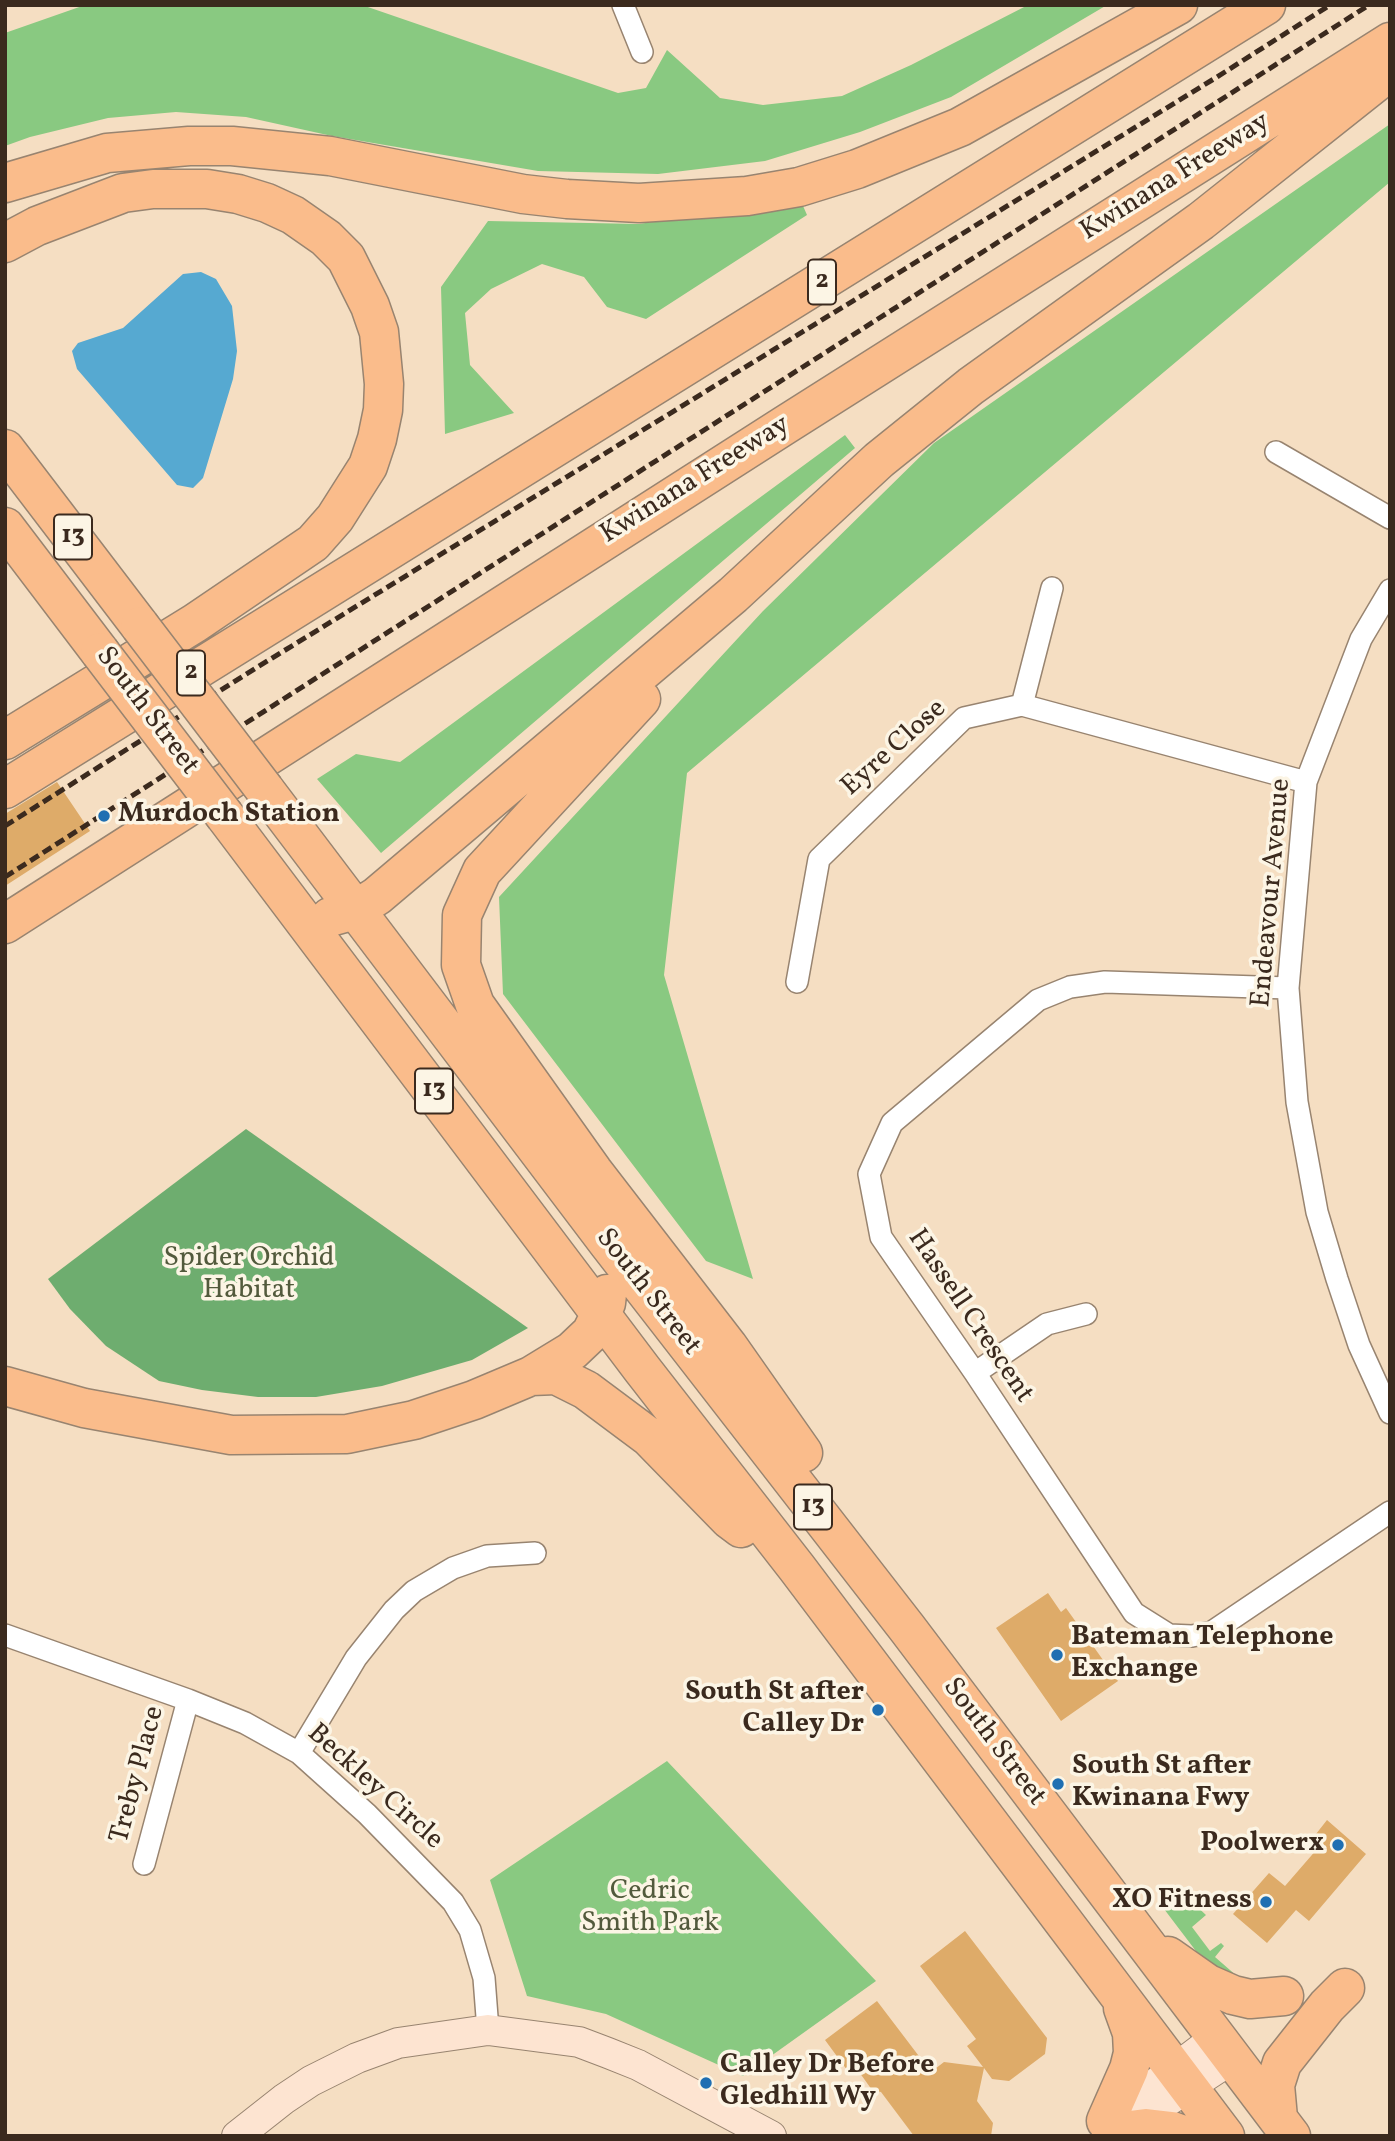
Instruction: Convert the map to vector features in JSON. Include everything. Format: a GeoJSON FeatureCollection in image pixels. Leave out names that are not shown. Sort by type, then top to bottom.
{"type":"FeatureCollection","features":[{"type":"Feature","properties":{"kind":"highway"},"geometry":{"type":"LineString","coordinates":[[5,183],[107,153],[175,146],[232,146],[330,156],[513,192],[567,199],[639,203],[747,196],[799,187],[857,169],[960,127],[1178,5]]}},
{"type":"Feature","properties":{"kind":"highway","name":"2"},"geometry":{"type":"LineString","coordinates":[[5,789],[1266,5]]}},
{"type":"Feature","properties":{"kind":"highway","name":"Kwinana Freeway"},"geometry":{"type":"LineString","coordinates":[[5,924],[1390,42]]}},
{"type":"Feature","properties":{"kind":"highway"},"geometry":{"type":"LineString","coordinates":[[290,901],[311,914],[326,918],[355,910],[377,896],[733,596],[878,460],[971,386],[1201,221],[1390,71]]}},
{"type":"Feature","properties":{"kind":"highway"},"geometry":{"type":"LineString","coordinates":[[5,267],[54,237],[112,210],[179,188]]}},
{"type":"Feature","properties":{"kind":"highway"},"geometry":{"type":"LineString","coordinates":[[5,243],[37,226],[113,197],[153,189],[207,189],[238,194],[267,203],[293,215],[326,237],[346,258],[370,306],[379,332],[384,384],[383,410],[368,466],[354,491],[313,544],[195,623],[5,740]]}},
{"type":"Feature","properties":{"kind":"highway","name":"South Street"},"geometry":{"type":"LineString","coordinates":[[5,449],[608,1243],[907,1628],[1285,2127]]}},
{"type":"Feature","properties":{"kind":"highway","name":"South Street"},"geometry":{"type":"LineString","coordinates":[[5,527],[600,1314],[797,1568],[1225,2136]]}},
{"type":"Feature","properties":{"kind":"highway"},"geometry":{"type":"LineString","coordinates":[[733,596],[482,871],[462,915],[461,965],[475,1005],[593,1171],[728,1346],[822,1480],[907,1628]]}},
{"type":"Feature","properties":{"kind":"highway"},"geometry":{"type":"LineString","coordinates":[[5,1386],[84,1408],[231,1435],[347,1434],[414,1420],[474,1400],[531,1376],[572,1351],[591,1333],[606,1303],[611,1274],[608,1243]]}},
{"type":"Feature","properties":{"kind":"highway"},"geometry":{"type":"LineString","coordinates":[[531,1376],[556,1375],[586,1390],[649,1437],[729,1519],[797,1568]]}},
{"type":"Feature","properties":{"kind":"highway"},"geometry":{"type":"LineString","coordinates":[[956,1779],[959,1760],[964,1751],[977,1743],[994,1745]]}},
{"type":"Feature","properties":{"kind":"highway"},"geometry":{"type":"LineString","coordinates":[[1140,1937],[1208,1984],[1233,1995],[1250,1999],[1284,1996]]}},
{"type":"Feature","properties":{"kind":"highway"},"geometry":{"type":"LineString","coordinates":[[1285,2127],[1275,2085],[1282,2063],[1327,2006],[1345,1988]]}},
{"type":"Feature","properties":{"kind":"highway"},"geometry":{"type":"LineString","coordinates":[[1115,1990],[1134,2044],[1109,2131],[1146,2127],[1186,2136]]}},
{"type":"Feature","properties":{"kind":"main road"},"geometry":{"type":"LineString","coordinates":[[237,2136],[284,2099],[357,2058],[398,2043],[488,2030],[579,2042],[638,2065],[772,2136]]}},
{"type":"Feature","properties":{"kind":"main road"},"geometry":{"type":"LineString","coordinates":[[1109,2131],[1225,2048]]}},
{"type":"Feature","properties":{"kind":"street"},"geometry":{"type":"LineString","coordinates":[[623,5],[642,52]]}},
{"type":"Feature","properties":{"kind":"street"},"geometry":{"type":"LineString","coordinates":[[1276,452],[1390,518]]}},
{"type":"Feature","properties":{"kind":"street"},"geometry":{"type":"LineString","coordinates":[[1022,705],[1052,588]]}},
{"type":"Feature","properties":{"kind":"street","name":"Endeavour Avenue"},"geometry":{"type":"LineString","coordinates":[[1390,590],[1361,639],[1306,782],[1288,988],[1297,1102],[1317,1212],[1359,1345],[1390,1413]]}},
{"type":"Feature","properties":{"kind":"street","name":"Eyre Close"},"geometry":{"type":"LineString","coordinates":[[797,982],[819,859],[964,718],[1022,705],[1306,782]]}},
{"type":"Feature","properties":{"kind":"street","name":"Hassell Crescent"},"geometry":{"type":"LineString","coordinates":[[1288,988],[1105,982],[1070,987],[1038,1000],[892,1123],[870,1174],[881,1237],[1134,1613],[1169,1635],[1192,1636],[1212,1632],[1390,1512]]}},
{"type":"Feature","properties":{"kind":"street"},"geometry":{"type":"LineString","coordinates":[[975,1373],[1047,1324],[1086,1314]]}},
{"type":"Feature","properties":{"kind":"street"},"geometry":{"type":"LineString","coordinates":[[299,1753],[356,1658],[394,1610],[414,1591],[453,1568],[487,1556],[536,1553]]}},
{"type":"Feature","properties":{"kind":"street","name":"Beckley Circle"},"geometry":{"type":"LineString","coordinates":[[5,1635],[188,1700],[245,1723],[299,1753],[367,1814],[453,1902],[470,1930],[481,1966],[488,2030]]}},
{"type":"Feature","properties":{"kind":"street","name":"Treby Place"},"geometry":{"type":"LineString","coordinates":[[144,1864],[188,1700]]}},
{"type":"Feature","properties":{"kind":"green space"},"geometry":{"type":"Polygon","coordinates":[[[85,5],[362,5],[618,93],[646,88],[667,50],[720,98],[763,105],[842,96],[911,65],[1028,5],[1107,5],[951,97],[860,132],[765,161],[658,174],[538,171],[332,136],[246,117],[176,112],[108,118],[30,137],[5,146],[5,33],[85,5]]]}},
{"type":"Feature","properties":{"kind":"green space"},"geometry":{"type":"Polygon","coordinates":[[[1390,124],[1390,182],[687,773],[664,975],[753,1279],[706,1261],[503,994],[499,897],[763,611],[934,443],[1390,124]]]}},
{"type":"Feature","properties":{"kind":"green space"},"geometry":{"type":"Polygon","coordinates":[[[800,199],[807,215],[646,319],[607,307],[584,277],[542,264],[491,289],[465,313],[470,365],[514,413],[445,434],[441,287],[488,221],[639,224],[800,199]]]}},
{"type":"Feature","properties":{"kind":"green space"},"geometry":{"type":"Polygon","coordinates":[[[845,435],[855,448],[381,853],[317,779],[356,754],[400,762],[845,435]]]}},
{"type":"Feature","properties":{"kind":"green space","name":"Spider Orchid Habitat"},"geometry":{"type":"Polygon","coordinates":[[[246,1129],[528,1328],[472,1360],[382,1386],[316,1397],[258,1397],[159,1381],[106,1346],[70,1309],[48,1279],[246,1129]]]}},
{"type":"Feature","properties":{"kind":"green space","name":"Cedric Smith Park"},"geometry":{"type":"Polygon","coordinates":[[[667,1761],[876,1981],[743,2076],[606,2014],[527,1996],[490,1880],[667,1761]]]}},
{"type":"Feature","properties":{"kind":"green space"},"geometry":{"type":"Polygon","coordinates":[[[1158,1901],[1191,1901],[1206,1915],[1192,1927],[1210,1951],[1221,1943],[1224,1946],[1215,1957],[1238,1977],[1205,1963],[1158,1901]]]}},
{"type":"Feature","properties":{"kind":"water"},"geometry":{"type":"Polygon","coordinates":[[[201,272],[216,279],[232,306],[237,351],[233,379],[203,478],[193,488],[177,485],[77,369],[72,351],[78,343],[123,328],[183,274],[201,272]]]}},
{"type":"Feature","properties":{"kind":"building"},"geometry":{"type":"Polygon","coordinates":[[[57,782],[90,831],[5,886],[5,814],[57,782]]]}},
{"type":"Feature","properties":{"kind":"building","name":"Bateman Telephone Exchange"},"geometry":{"type":"Polygon","coordinates":[[[1048,1593],[1061,1612],[1066,1608],[1118,1681],[1061,1721],[996,1628],[1048,1593]]]}},
{"type":"Feature","properties":{"kind":"building"},"geometry":{"type":"Polygon","coordinates":[[[1327,1820],[1366,1854],[1309,1921],[1296,1910],[1267,1943],[1233,1914],[1269,1873],[1285,1886],[1324,1841],[1316,1834],[1327,1820]]]}},
{"type":"Feature","properties":{"kind":"building"},"geometry":{"type":"Polygon","coordinates":[[[965,1931],[1047,2038],[1045,2054],[1009,2081],[992,2079],[984,2068],[977,2101],[993,2123],[991,2136],[914,2136],[881,2092],[872,2090],[857,2069],[850,2074],[825,2040],[877,2001],[931,2072],[944,2062],[983,2067],[967,2046],[976,2039],[920,1966],[965,1931]]]}},
{"type":"Feature","properties":{"kind":"railway"},"geometry":{"type":"LineString","coordinates":[[5,826],[256,668],[1330,5]]}},
{"type":"Feature","properties":{"kind":"railway"},"geometry":{"type":"LineString","coordinates":[[5,877],[1369,5]]}},
{"type":"Feature","properties":{"kind":"place","name":"Murdoch Station"},"geometry":{"type":"Point","coordinates":[104,816]}},
{"type":"Feature","properties":{"kind":"place","name":"Bateman Telephone Exchange"},"geometry":{"type":"Point","coordinates":[1057,1655]}},
{"type":"Feature","properties":{"kind":"place","name":"South St after Calley Dr"},"geometry":{"type":"Point","coordinates":[878,1710]}},
{"type":"Feature","properties":{"kind":"place","name":"South St after Kwinana Fwy"},"geometry":{"type":"Point","coordinates":[1058,1784]}},
{"type":"Feature","properties":{"kind":"place","name":"Poolwerx"},"geometry":{"type":"Point","coordinates":[1338,1845]}},
{"type":"Feature","properties":{"kind":"place","name":"XO Fitness"},"geometry":{"type":"Point","coordinates":[1266,1902]}},
{"type":"Feature","properties":{"kind":"place","name":"Calley Dr Before Gledhill Wy"},"geometry":{"type":"Point","coordinates":[706,2083]}}]}
